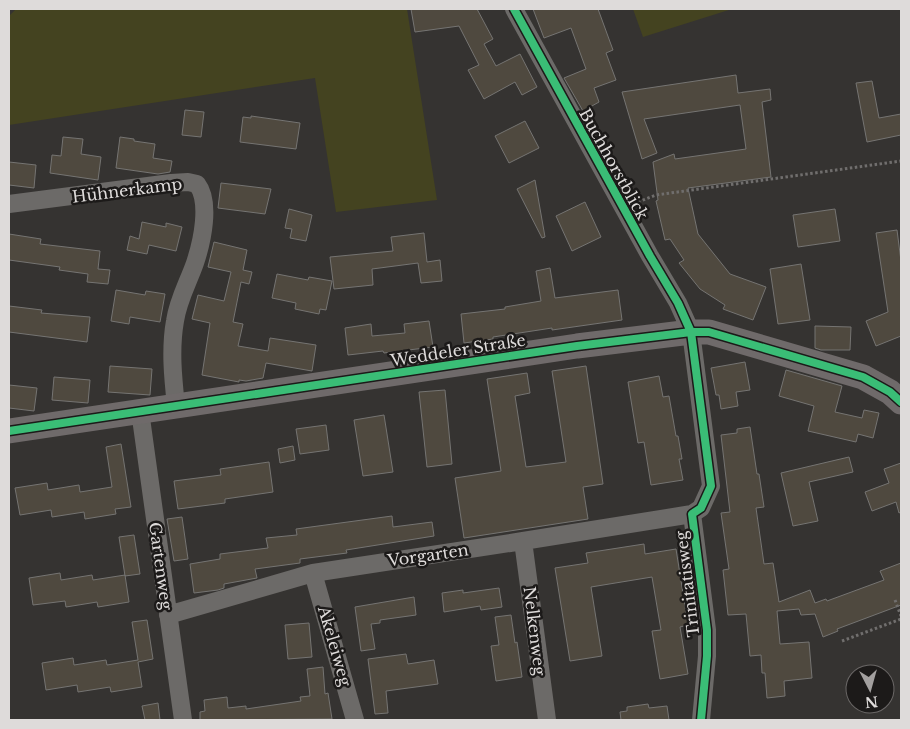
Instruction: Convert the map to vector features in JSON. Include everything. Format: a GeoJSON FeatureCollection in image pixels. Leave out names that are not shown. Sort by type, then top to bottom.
{"type":"FeatureCollection","features":[{"type":"Feature","properties":{"kind":"street","name":"Buchhorstblick"},"geometry":{"type":"LineString","coordinates":[[514,9],[623,208],[678,303],[691,332]]}},
{"type":"Feature","properties":{"kind":"street","name":"Hühnerkamp"},"geometry":{"type":"LineString","coordinates":[[9,204],[171,183],[188,182],[198,184],[203,192],[204,204],[200,242],[195,262],[180,299],[175,322],[173,359],[176,406]]}},
{"type":"Feature","properties":{"kind":"street","name":"Weddeler Straße"},"geometry":{"type":"LineString","coordinates":[[9,431],[577,346],[691,332],[709,332],[863,377],[890,392],[901,402]]}},
{"type":"Feature","properties":{"kind":"street","name":"Trinitatisweg"},"geometry":{"type":"LineString","coordinates":[[691,332],[711,486],[701,508],[692,514],[707,630],[707,656],[701,720]]}},
{"type":"Feature","properties":{"kind":"street","name":"Gartenweg"},"geometry":{"type":"LineString","coordinates":[[140,411],[183,720]]}},
{"type":"Feature","properties":{"kind":"street","name":"Vorgarten"},"geometry":{"type":"LineString","coordinates":[[168,615],[313,572],[524,542],[692,514]]}},
{"type":"Feature","properties":{"kind":"street","name":"Nelkenweg"},"geometry":{"type":"LineString","coordinates":[[524,542],[547,720]]}},
{"type":"Feature","properties":{"kind":"street","name":"Akeleiweg"},"geometry":{"type":"LineString","coordinates":[[313,572],[355,720]]}},
{"type":"Feature","properties":{"kind":"path"},"geometry":{"type":"LineString","coordinates":[[623,208],[656,195],[901,160]]}},
{"type":"Feature","properties":{"kind":"path"},"geometry":{"type":"LineString","coordinates":[[842,640],[901,617],[895,600]]}},
{"type":"Feature","properties":{"kind":"shaded area"},"geometry":{"type":"Polygon","coordinates":[[[16,9],[407,9],[437,200],[336,212],[315,78],[9,125],[9,16],[16,9]]]}},
{"type":"Feature","properties":{"kind":"shaded area"},"geometry":{"type":"Polygon","coordinates":[[[633,9],[732,9],[643,37],[633,9]]]}},
{"type":"Feature","properties":{"kind":"building"},"geometry":{"type":"Polygon","coordinates":[[[411,9],[477,9],[493,39],[484,44],[496,66],[520,54],[537,87],[522,95],[515,82],[484,99],[468,70],[479,65],[459,26],[415,32],[411,9]]]}},
{"type":"Feature","properties":{"kind":"building"},"geometry":{"type":"Polygon","coordinates":[[[533,9],[598,9],[613,50],[606,53],[616,80],[594,88],[599,102],[583,111],[564,78],[586,69],[571,28],[544,38],[533,9]]]}},
{"type":"Feature","properties":{"kind":"building"},"geometry":{"type":"Polygon","coordinates":[[[736,75],[738,93],[770,89],[771,100],[762,102],[771,177],[688,188],[698,234],[730,274],[766,287],[753,320],[723,309],[725,305],[700,289],[679,263],[684,260],[670,239],[665,240],[656,201],[658,200],[653,162],[674,154],[675,159],[746,149],[740,105],[644,119],[657,153],[642,159],[622,92],[736,75]]]}},
{"type":"Feature","properties":{"kind":"building"},"geometry":{"type":"Polygon","coordinates":[[[872,81],[879,118],[901,114],[901,135],[867,142],[856,83],[872,81]]]}},
{"type":"Feature","properties":{"kind":"building"},"geometry":{"type":"Polygon","coordinates":[[[185,110],[204,112],[201,137],[182,135],[185,110]]]}},
{"type":"Feature","properties":{"kind":"building"},"geometry":{"type":"Polygon","coordinates":[[[251,116],[300,123],[296,149],[240,142],[243,117],[251,118],[251,116]]]}},
{"type":"Feature","properties":{"kind":"building"},"geometry":{"type":"Polygon","coordinates":[[[525,121],[539,148],[509,163],[495,136],[525,121]]]}},
{"type":"Feature","properties":{"kind":"building"},"geometry":{"type":"Polygon","coordinates":[[[63,137],[83,139],[81,154],[101,157],[98,180],[50,173],[52,155],[61,156],[63,137]]]}},
{"type":"Feature","properties":{"kind":"building"},"geometry":{"type":"Polygon","coordinates":[[[120,137],[155,144],[153,158],[172,161],[170,172],[158,174],[116,168],[120,137]]]}},
{"type":"Feature","properties":{"kind":"building"},"geometry":{"type":"Polygon","coordinates":[[[9,162],[36,165],[34,188],[9,185],[9,162]]]}},
{"type":"Feature","properties":{"kind":"building"},"geometry":{"type":"Polygon","coordinates":[[[535,180],[545,237],[542,238],[517,189],[535,180]]]}},
{"type":"Feature","properties":{"kind":"building"},"geometry":{"type":"Polygon","coordinates":[[[221,183],[271,189],[265,214],[218,208],[221,183]]]}},
{"type":"Feature","properties":{"kind":"building"},"geometry":{"type":"Polygon","coordinates":[[[585,202],[601,237],[572,251],[556,216],[585,202]]]}},
{"type":"Feature","properties":{"kind":"building"},"geometry":{"type":"Polygon","coordinates":[[[289,209],[312,215],[306,241],[290,238],[292,229],[285,228],[289,209]]]}},
{"type":"Feature","properties":{"kind":"building"},"geometry":{"type":"Polygon","coordinates":[[[835,209],[840,241],[798,247],[793,215],[835,209]]]}},
{"type":"Feature","properties":{"kind":"building"},"geometry":{"type":"Polygon","coordinates":[[[142,222],[166,227],[166,223],[182,227],[176,251],[149,245],[147,254],[127,250],[130,236],[139,239],[142,222]]]}},
{"type":"Feature","properties":{"kind":"building"},"geometry":{"type":"Polygon","coordinates":[[[897,230],[901,261],[901,336],[876,346],[866,321],[888,312],[876,233],[897,230]]]}},
{"type":"Feature","properties":{"kind":"building"},"geometry":{"type":"Polygon","coordinates":[[[424,233],[427,262],[440,260],[442,281],[421,283],[418,263],[372,269],[373,285],[334,289],[330,257],[393,251],[391,237],[424,233]]]}},
{"type":"Feature","properties":{"kind":"building"},"geometry":{"type":"Polygon","coordinates":[[[9,234],[41,239],[40,244],[100,251],[98,269],[110,270],[108,284],[87,282],[88,274],[59,270],[60,267],[9,260],[9,234]]]}},
{"type":"Feature","properties":{"kind":"building"},"geometry":{"type":"Polygon","coordinates":[[[214,242],[247,250],[243,270],[252,272],[249,284],[241,282],[233,322],[243,324],[238,346],[268,351],[270,338],[316,345],[312,371],[266,363],[263,378],[246,381],[239,380],[239,382],[202,375],[210,323],[192,319],[198,295],[224,301],[231,272],[208,267],[214,242]]]}},
{"type":"Feature","properties":{"kind":"building"},"geometry":{"type":"Polygon","coordinates":[[[801,264],[810,320],[778,324],[770,269],[801,264]]]}},
{"type":"Feature","properties":{"kind":"building"},"geometry":{"type":"Polygon","coordinates":[[[550,268],[555,298],[618,290],[622,320],[552,330],[552,328],[464,343],[461,314],[505,309],[505,307],[541,301],[536,271],[550,268]]]}},
{"type":"Feature","properties":{"kind":"building"},"geometry":{"type":"Polygon","coordinates":[[[277,274],[308,280],[309,277],[332,281],[326,310],[320,309],[319,314],[295,309],[296,303],[272,298],[277,274]]]}},
{"type":"Feature","properties":{"kind":"building"},"geometry":{"type":"Polygon","coordinates":[[[116,290],[145,295],[146,291],[165,294],[160,322],[130,317],[129,324],[111,321],[116,290]]]}},
{"type":"Feature","properties":{"kind":"building"},"geometry":{"type":"Polygon","coordinates":[[[9,306],[42,310],[41,313],[90,317],[87,342],[9,332],[9,306]]]}},
{"type":"Feature","properties":{"kind":"building"},"geometry":{"type":"Polygon","coordinates":[[[429,321],[433,347],[348,355],[345,328],[371,324],[372,336],[405,333],[404,324],[429,321]]]}},
{"type":"Feature","properties":{"kind":"building"},"geometry":{"type":"Polygon","coordinates":[[[815,326],[851,327],[850,350],[821,350],[815,348],[815,326]]]}},
{"type":"Feature","properties":{"kind":"building"},"geometry":{"type":"Polygon","coordinates":[[[745,362],[750,390],[736,392],[738,406],[721,409],[719,395],[716,395],[711,368],[745,362]]]}},
{"type":"Feature","properties":{"kind":"building"},"geometry":{"type":"Polygon","coordinates":[[[110,366],[152,369],[150,395],[108,392],[110,366]]]}},
{"type":"Feature","properties":{"kind":"building"},"geometry":{"type":"Polygon","coordinates":[[[586,366],[603,484],[583,487],[588,519],[464,538],[455,478],[501,471],[487,379],[527,373],[530,393],[515,396],[526,467],[566,462],[552,371],[586,366]]]}},
{"type":"Feature","properties":{"kind":"building"},"geometry":{"type":"Polygon","coordinates":[[[786,370],[842,386],[835,412],[862,418],[864,410],[879,413],[873,438],[858,434],[856,442],[808,431],[814,406],[779,396],[786,370]]]}},
{"type":"Feature","properties":{"kind":"building"},"geometry":{"type":"Polygon","coordinates":[[[659,376],[663,397],[669,396],[682,459],[679,459],[683,480],[651,485],[644,442],[638,443],[628,382],[659,376]]]}},
{"type":"Feature","properties":{"kind":"building"},"geometry":{"type":"Polygon","coordinates":[[[54,377],[90,380],[88,403],[52,400],[54,377]]]}},
{"type":"Feature","properties":{"kind":"building"},"geometry":{"type":"Polygon","coordinates":[[[9,385],[37,388],[34,411],[9,408],[9,385]]]}},
{"type":"Feature","properties":{"kind":"building"},"geometry":{"type":"Polygon","coordinates":[[[445,390],[452,464],[427,467],[419,392],[445,390]]]}},
{"type":"Feature","properties":{"kind":"building"},"geometry":{"type":"Polygon","coordinates":[[[384,415],[393,472],[363,476],[354,420],[384,415]]]}},
{"type":"Feature","properties":{"kind":"building"},"geometry":{"type":"Polygon","coordinates":[[[326,425],[329,450],[300,454],[296,429],[326,425]]]}},
{"type":"Feature","properties":{"kind":"building"},"geometry":{"type":"Polygon","coordinates":[[[750,427],[764,507],[756,508],[764,564],[773,563],[779,602],[810,590],[815,603],[826,599],[827,601],[884,580],[880,571],[901,563],[901,605],[837,629],[838,631],[823,637],[815,614],[801,615],[799,609],[777,611],[780,644],[809,642],[812,678],[784,681],[785,696],[767,698],[761,655],[750,656],[746,614],[728,615],[723,570],[729,569],[721,513],[730,512],[721,435],[737,433],[737,429],[750,427]]]}},
{"type":"Feature","properties":{"kind":"building"},"geometry":{"type":"Polygon","coordinates":[[[121,444],[131,507],[115,509],[116,514],[85,519],[84,512],[52,517],[51,510],[20,515],[15,488],[47,483],[48,490],[79,485],[80,492],[112,487],[106,447],[121,444]]]}},
{"type":"Feature","properties":{"kind":"building"},"geometry":{"type":"Polygon","coordinates":[[[293,446],[295,460],[280,463],[278,449],[293,446]]]}},
{"type":"Feature","properties":{"kind":"building"},"geometry":{"type":"Polygon","coordinates":[[[849,457],[853,472],[809,482],[818,521],[793,526],[781,473],[849,457]]]}},
{"type":"Feature","properties":{"kind":"building"},"geometry":{"type":"Polygon","coordinates":[[[269,462],[273,492],[225,499],[225,503],[178,509],[174,481],[221,475],[220,469],[269,462]]]}},
{"type":"Feature","properties":{"kind":"building"},"geometry":{"type":"Polygon","coordinates":[[[901,463],[901,512],[899,513],[896,502],[872,511],[865,492],[889,483],[884,469],[901,463]]]}},
{"type":"Feature","properties":{"kind":"building"},"geometry":{"type":"Polygon","coordinates":[[[392,516],[393,527],[432,522],[434,536],[346,550],[347,553],[300,559],[300,563],[255,569],[257,578],[224,584],[224,588],[218,590],[194,593],[190,564],[220,559],[220,554],[268,548],[266,538],[297,535],[296,529],[392,516]]]}},
{"type":"Feature","properties":{"kind":"building"},"geometry":{"type":"Polygon","coordinates":[[[182,517],[188,559],[174,561],[167,519],[182,517]]]}},
{"type":"Feature","properties":{"kind":"building"},"geometry":{"type":"Polygon","coordinates":[[[134,535],[140,574],[125,576],[119,537],[134,535]]]}},
{"type":"Feature","properties":{"kind":"building"},"geometry":{"type":"Polygon","coordinates":[[[644,544],[645,554],[676,549],[688,625],[680,627],[688,674],[660,679],[652,631],[661,630],[652,577],[591,587],[602,656],[570,661],[555,568],[588,563],[586,553],[644,544]]]}},
{"type":"Feature","properties":{"kind":"building"},"geometry":{"type":"Polygon","coordinates":[[[60,573],[61,580],[92,575],[93,580],[125,575],[129,602],[98,607],[97,602],[66,607],[65,601],[33,605],[29,578],[60,573]]]}},
{"type":"Feature","properties":{"kind":"building"},"geometry":{"type":"Polygon","coordinates":[[[499,588],[502,607],[481,610],[480,606],[444,612],[442,593],[463,590],[463,593],[499,588]]]}},
{"type":"Feature","properties":{"kind":"building"},"geometry":{"type":"Polygon","coordinates":[[[414,597],[416,615],[380,620],[380,623],[371,624],[375,649],[361,651],[355,607],[414,597]]]}},
{"type":"Feature","properties":{"kind":"building"},"geometry":{"type":"Polygon","coordinates":[[[511,615],[522,677],[496,681],[491,646],[499,645],[495,617],[511,615]]]}},
{"type":"Feature","properties":{"kind":"building"},"geometry":{"type":"Polygon","coordinates":[[[147,620],[153,659],[138,662],[142,687],[111,692],[110,687],[78,692],[77,685],[46,690],[42,663],[73,658],[74,665],[106,660],[107,665],[138,660],[132,622],[147,620]]]}},
{"type":"Feature","properties":{"kind":"building"},"geometry":{"type":"Polygon","coordinates":[[[309,623],[312,657],[288,659],[285,625],[309,623]]]}},
{"type":"Feature","properties":{"kind":"building"},"geometry":{"type":"Polygon","coordinates":[[[406,654],[408,664],[434,660],[438,684],[386,691],[388,713],[375,714],[368,659],[406,654]]]}},
{"type":"Feature","properties":{"kind":"building"},"geometry":{"type":"Polygon","coordinates":[[[323,667],[325,694],[328,693],[332,719],[200,720],[200,712],[205,711],[204,700],[227,697],[228,708],[246,706],[246,709],[301,701],[300,697],[310,696],[307,669],[323,667]]]}},
{"type":"Feature","properties":{"kind":"building"},"geometry":{"type":"Polygon","coordinates":[[[158,703],[160,720],[145,720],[142,706],[158,703]]]}},
{"type":"Feature","properties":{"kind":"building"},"geometry":{"type":"Polygon","coordinates":[[[648,704],[649,708],[667,706],[669,720],[621,720],[620,712],[627,711],[627,707],[648,704]]]}},
{"type":"Feature","properties":{"kind":"cycle path"},"geometry":{"type":"LineString","coordinates":[[514,9],[650,256],[678,303],[691,332],[711,486],[701,508],[692,514],[707,630],[707,656],[701,720]]}},
{"type":"Feature","properties":{"kind":"cycle path"},"geometry":{"type":"LineString","coordinates":[[9,431],[577,346],[691,332],[709,332],[863,377],[890,392],[901,402]]}}]}
